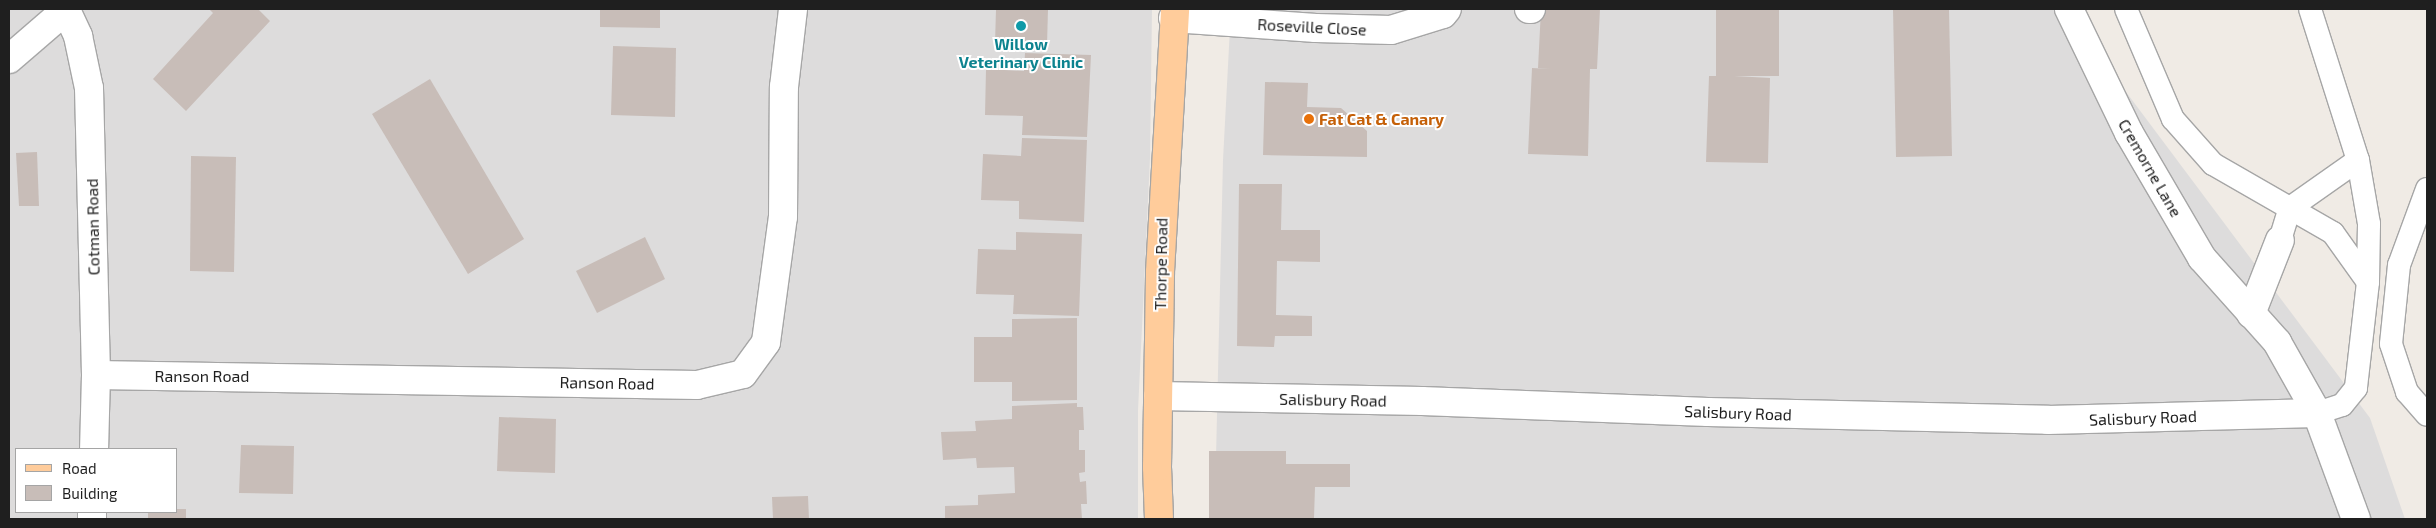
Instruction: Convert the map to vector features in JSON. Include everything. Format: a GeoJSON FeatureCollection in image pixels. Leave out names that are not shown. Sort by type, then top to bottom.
{"type":"FeatureCollection","features":[{"type":"Feature","properties":{"kind":"main road","name":"Thorpe Road"},"geometry":{"type":"LineString","coordinates":[[1159,519],[1157,467],[1162,196],[1174,13]]}},
{"type":"Feature","properties":{"kind":"street","name":"Cotman Road"},"geometry":{"type":"LineString","coordinates":[[66,9],[78,36],[89,88],[93,179],[96,376],[94,448]]}},
{"type":"Feature","properties":{"kind":"street"},"geometry":{"type":"LineString","coordinates":[[9,59],[66,9]]}},
{"type":"Feature","properties":{"kind":"street","name":"Ranson Road"},"geometry":{"type":"LineString","coordinates":[[96,376],[697,385],[743,374],[766,342],[783,217],[784,87],[793,9]]}},
{"type":"Feature","properties":{"kind":"street","name":"Roseville Close"},"geometry":{"type":"LineString","coordinates":[[1174,13],[1316,28],[1391,30],[1443,14],[1447,9]]}},
{"type":"Feature","properties":{"kind":"street","name":"Cremorne Lane"},"geometry":{"type":"LineString","coordinates":[[2069,9],[2129,133],[2202,258],[2276,342],[2318,413],[2356,519]]}},
{"type":"Feature","properties":{"kind":"street"},"geometry":{"type":"LineString","coordinates":[[2251,314],[2280,240]]}},
{"type":"Feature","properties":{"kind":"street","name":"Salisbury Road"},"geometry":{"type":"LineString","coordinates":[[1158,396],[1422,401],[1708,412],[2048,420],[2318,413]]}},
{"type":"Feature","properties":{"kind":"lane"},"geometry":{"type":"LineString","coordinates":[[2126,9],[2173,119],[2213,164],[2334,233],[2368,282]]}},
{"type":"Feature","properties":{"kind":"lane"},"geometry":{"type":"LineString","coordinates":[[2310,9],[2358,160],[2369,224],[2368,282],[2356,388],[2342,405],[2318,413]]}},
{"type":"Feature","properties":{"kind":"lane"},"geometry":{"type":"LineString","coordinates":[[2280,240],[2290,208],[2358,160]]}},
{"type":"Feature","properties":{"kind":"lane"},"geometry":{"type":"LineString","coordinates":[[2427,190],[2399,265],[2391,344],[2407,392],[2427,414]]}},
{"type":"Feature","properties":{"kind":"shaded area"},"geometry":{"type":"Polygon","coordinates":[[[9,9],[1152,9],[1150,158],[1138,411],[1138,519],[9,519],[9,9]]]}},
{"type":"Feature","properties":{"kind":"shaded area"},"geometry":{"type":"Polygon","coordinates":[[[1231,9],[2064,9],[2370,418],[2405,519],[1219,519],[1216,457],[1223,160],[1231,9]]]}},
{"type":"Feature","properties":{"kind":"building"},"geometry":{"type":"Polygon","coordinates":[[[209,9],[258,9],[270,21],[186,111],[153,79],[213,13],[209,9]]]}},
{"type":"Feature","properties":{"kind":"building"},"geometry":{"type":"Polygon","coordinates":[[[600,9],[660,9],[660,28],[600,27],[600,9]]]}},
{"type":"Feature","properties":{"kind":"building","name":"Willow Veterinary Clinic"},"geometry":{"type":"Polygon","coordinates":[[[996,9],[1048,9],[1047,45],[995,44],[996,9]]]}},
{"type":"Feature","properties":{"kind":"building"},"geometry":{"type":"Polygon","coordinates":[[[1541,9],[1600,9],[1597,69],[1590,69],[1588,156],[1528,154],[1532,68],[1551,69],[1538,68],[1541,9]]]}},
{"type":"Feature","properties":{"kind":"building"},"geometry":{"type":"Polygon","coordinates":[[[1716,9],[1779,9],[1779,76],[1734,76],[1770,78],[1768,163],[1706,162],[1709,76],[1716,76],[1716,9]]]}},
{"type":"Feature","properties":{"kind":"building"},"geometry":{"type":"Polygon","coordinates":[[[1893,9],[1949,9],[1952,156],[1896,157],[1893,9]]]}},
{"type":"Feature","properties":{"kind":"building"},"geometry":{"type":"Polygon","coordinates":[[[613,46],[676,48],[675,117],[611,115],[613,46]]]}},
{"type":"Feature","properties":{"kind":"building"},"geometry":{"type":"Polygon","coordinates":[[[1025,53],[1091,55],[1087,137],[1022,135],[1023,116],[985,115],[986,69],[1024,71],[1025,53]]]}},
{"type":"Feature","properties":{"kind":"building"},"geometry":{"type":"Polygon","coordinates":[[[430,79],[524,239],[468,274],[372,114],[430,79]]]}},
{"type":"Feature","properties":{"kind":"building","name":"Fat Cat & Canary"},"geometry":{"type":"Polygon","coordinates":[[[1265,82],[1308,83],[1307,107],[1341,108],[1367,131],[1367,157],[1263,155],[1265,82]]]}},
{"type":"Feature","properties":{"kind":"building"},"geometry":{"type":"Polygon","coordinates":[[[1022,138],[1087,140],[1084,222],[1019,219],[1019,201],[981,200],[983,154],[1021,156],[1022,138]]]}},
{"type":"Feature","properties":{"kind":"building"},"geometry":{"type":"Polygon","coordinates":[[[37,152],[39,206],[19,206],[16,153],[37,152]]]}},
{"type":"Feature","properties":{"kind":"building"},"geometry":{"type":"Polygon","coordinates":[[[191,156],[236,157],[234,272],[190,271],[191,156]]]}},
{"type":"Feature","properties":{"kind":"building"},"geometry":{"type":"Polygon","coordinates":[[[1239,184],[1282,184],[1281,230],[1320,230],[1320,262],[1277,261],[1276,315],[1312,316],[1312,336],[1275,336],[1274,347],[1237,346],[1239,184]]]}},
{"type":"Feature","properties":{"kind":"building"},"geometry":{"type":"Polygon","coordinates":[[[1016,232],[1082,234],[1079,316],[1013,314],[1014,295],[976,294],[978,249],[1016,250],[1016,232]]]}},
{"type":"Feature","properties":{"kind":"building"},"geometry":{"type":"Polygon","coordinates":[[[645,237],[665,279],[597,313],[576,271],[645,237]]]}},
{"type":"Feature","properties":{"kind":"building"},"geometry":{"type":"Polygon","coordinates":[[[1077,318],[1077,400],[1012,401],[1012,382],[974,382],[974,337],[1012,337],[1012,319],[1077,318]]]}},
{"type":"Feature","properties":{"kind":"building"},"geometry":{"type":"Polygon","coordinates":[[[1077,403],[1077,407],[1083,407],[1084,430],[1079,430],[1079,450],[1085,450],[1085,472],[1079,473],[1080,482],[1086,481],[1087,504],[1081,504],[1082,519],[945,519],[945,506],[978,505],[978,495],[1015,493],[1014,467],[977,468],[976,458],[943,460],[941,432],[976,431],[975,421],[1012,419],[1012,406],[1077,403]]]}},
{"type":"Feature","properties":{"kind":"building"},"geometry":{"type":"Polygon","coordinates":[[[499,417],[556,419],[555,473],[497,471],[499,417]]]}},
{"type":"Feature","properties":{"kind":"building"},"geometry":{"type":"Polygon","coordinates":[[[241,445],[294,446],[293,494],[239,493],[241,445]]]}},
{"type":"Feature","properties":{"kind":"building"},"geometry":{"type":"Polygon","coordinates":[[[1209,451],[1286,451],[1286,464],[1350,464],[1350,487],[1315,487],[1314,518],[1209,519],[1209,451]]]}},
{"type":"Feature","properties":{"kind":"building"},"geometry":{"type":"Polygon","coordinates":[[[808,496],[809,519],[773,519],[772,497],[808,496]]]}},
{"type":"Feature","properties":{"kind":"building"},"geometry":{"type":"Polygon","coordinates":[[[178,509],[186,509],[186,519],[148,519],[148,513],[178,513],[178,509]]]}},
{"type":"Feature","properties":{"kind":"place","name":"Willow Veterinary Clinic"},"geometry":{"type":"Point","coordinates":[1021,26]}},
{"type":"Feature","properties":{"kind":"place","name":"Fat Cat & Canary"},"geometry":{"type":"Point","coordinates":[1309,119]}}]}
